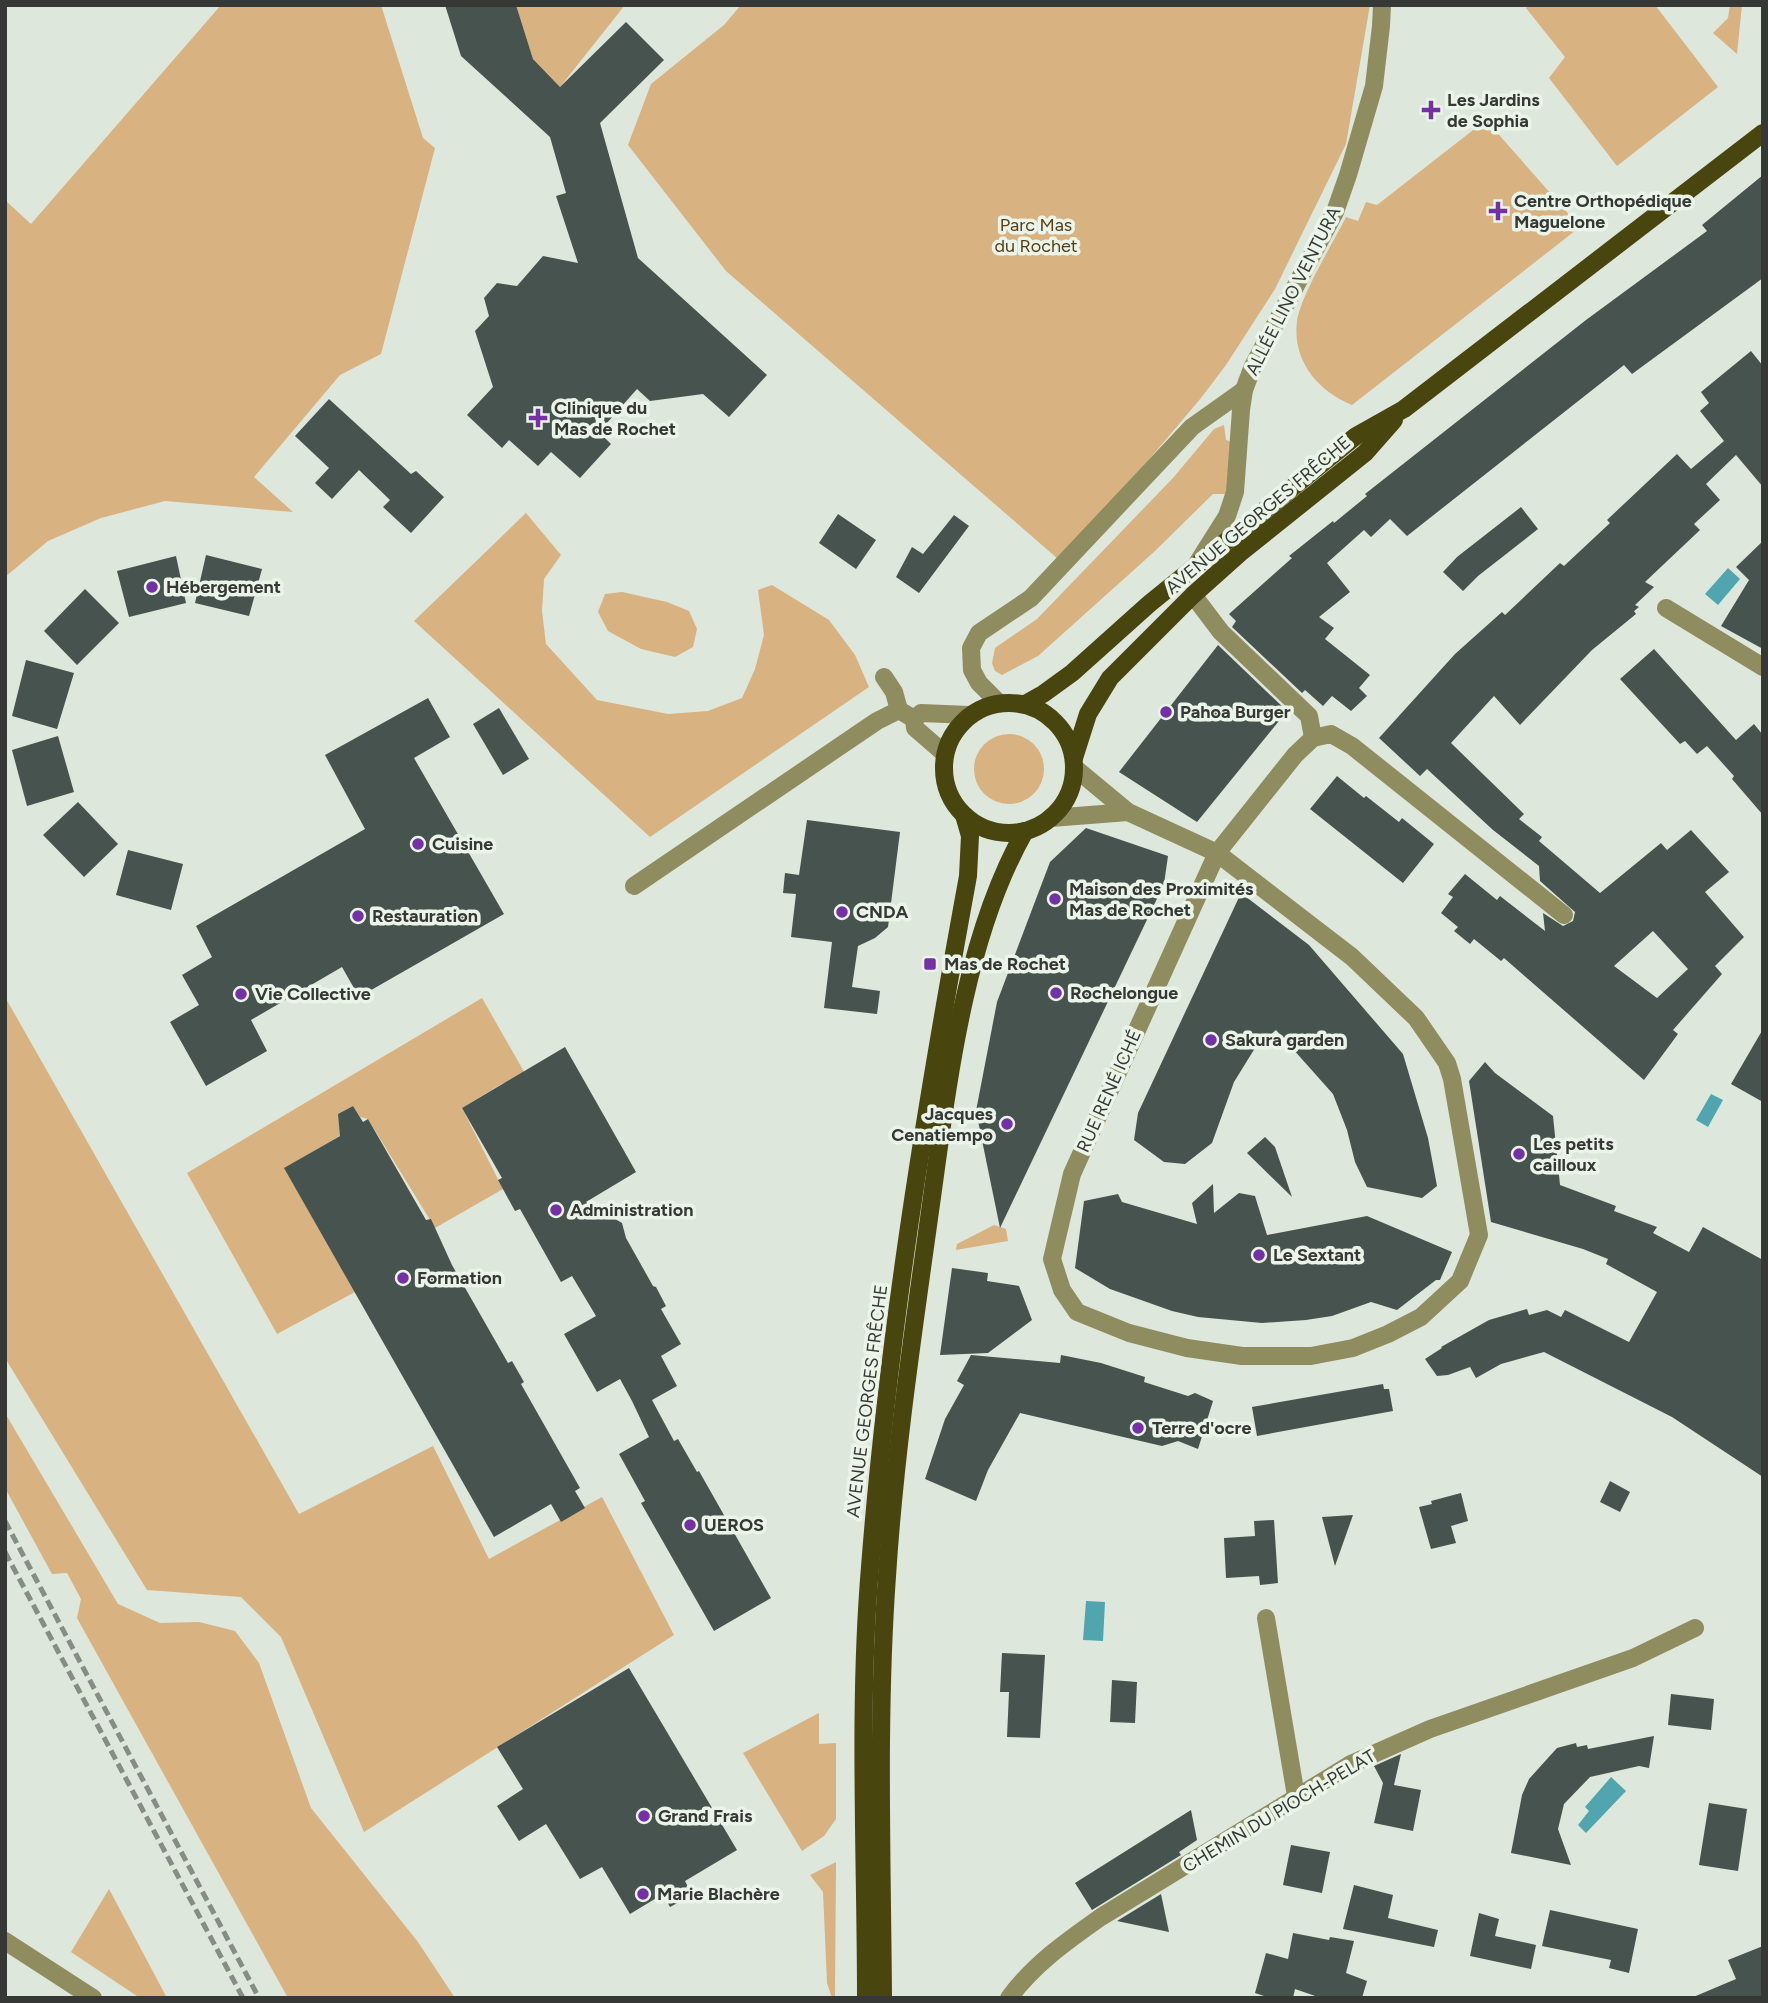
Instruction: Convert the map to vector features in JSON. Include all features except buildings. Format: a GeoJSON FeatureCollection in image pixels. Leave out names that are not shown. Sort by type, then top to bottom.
{"type":"FeatureCollection","features":[{"type":"Feature","properties":{"kind":"main road","name":"AVENUE GEORGES FRÊCHE"},"geometry":{"type":"LineString","coordinates":[[1025,704],[1072,673],[1100,646],[1356,436],[1404,409],[1763,133]]}},
{"type":"Feature","properties":{"kind":"main road","name":"AVENUE GEORGES FRÊCHE"},"geometry":{"type":"LineString","coordinates":[[1074,763],[1088,715],[1110,678],[1193,595],[1240,553],[1365,453],[1404,409]]}},
{"type":"Feature","properties":{"kind":"main road"},"geometry":{"type":"LineString","coordinates":[[999,703],[1025,704],[1043,711],[1058,723],[1068,739],[1074,763],[1072,787],[1064,804],[1051,818],[1025,831],[1009,834],[992,831],[977,825],[957,807],[944,776],[945,754],[956,729],[970,715],[999,703]]}},
{"type":"Feature","properties":{"kind":"main road","name":"AVENUE GEORGES FRÊCHE"},"geometry":{"type":"LineString","coordinates":[[866,1998],[863,1728],[869,1569],[894,1339],[917,1169],[968,876],[970,836],[964,815]]}},
{"type":"Feature","properties":{"kind":"main road"},"geometry":{"type":"LineString","coordinates":[[883,1998],[882,1699],[886,1579],[912,1340],[961,1014],[999,884],[1025,831]]}},
{"type":"Feature","properties":{"kind":"street","name":"ALLÉE LINO VENTURA"},"geometry":{"type":"LineString","coordinates":[[1192,570],[1223,524],[1235,492],[1244,390],[1253,366],[1335,212],[1348,175],[1374,86],[1381,5]]}},
{"type":"Feature","properties":{"kind":"street"},"geometry":{"type":"LineString","coordinates":[[999,703],[979,683],[972,670],[971,648],[979,633],[1031,598],[1192,427],[1244,390]]}},
{"type":"Feature","properties":{"kind":"street"},"geometry":{"type":"LineString","coordinates":[[1193,595],[1229,640],[1309,716],[1313,738],[1331,733],[1352,746],[1563,915]]}},
{"type":"Feature","properties":{"kind":"street"},"geometry":{"type":"LineString","coordinates":[[1666,608],[1763,667]]}},
{"type":"Feature","properties":{"kind":"street"},"geometry":{"type":"LineString","coordinates":[[884,677],[915,728],[945,754]]}},
{"type":"Feature","properties":{"kind":"street"},"geometry":{"type":"LineString","coordinates":[[634,886],[877,721],[906,714],[970,715]]}},
{"type":"Feature","properties":{"kind":"street","name":"RUE RENÉ ICHÉ"},"geometry":{"type":"LineString","coordinates":[[1217,853],[1352,957],[1398,998],[1416,1018],[1447,1063],[1456,1092],[1479,1235],[1460,1281],[1441,1300],[1421,1317],[1353,1348],[1311,1356],[1242,1356],[1187,1348],[1129,1334],[1077,1312],[1062,1290],[1052,1259],[1072,1174],[1217,853],[1295,755],[1313,738]]}},
{"type":"Feature","properties":{"kind":"street"},"geometry":{"type":"LineString","coordinates":[[1074,763],[1128,812],[1217,853]]}},
{"type":"Feature","properties":{"kind":"street"},"geometry":{"type":"LineString","coordinates":[[1051,818],[1128,812]]}},
{"type":"Feature","properties":{"kind":"street"},"geometry":{"type":"LineString","coordinates":[[1266,1618],[1296,1796]]}},
{"type":"Feature","properties":{"kind":"street","name":"CHEMIN DU PIOCH-PELAT"},"geometry":{"type":"LineString","coordinates":[[1009,1998],[1039,1963],[1062,1944],[1351,1764],[1407,1738],[1633,1658],[1695,1628]]}},
{"type":"Feature","properties":{"kind":"street"},"geometry":{"type":"LineString","coordinates":[[5,1941],[93,1998]]}},
{"type":"Feature","properties":{"kind":"green space"},"geometry":{"type":"Polygon","coordinates":[[[221,5],[381,5],[423,138],[435,148],[381,354],[340,375],[254,477],[293,512],[165,501],[101,518],[48,541],[5,577],[5,200],[31,224],[221,5]]]}},
{"type":"Feature","properties":{"kind":"green space"},"geometry":{"type":"Polygon","coordinates":[[[516,5],[625,5],[560,87],[533,59],[516,5]]]}},
{"type":"Feature","properties":{"kind":"green space","name":"Parc Mas du Rochet"},"geometry":{"type":"Polygon","coordinates":[[[741,5],[1370,5],[1346,144],[1275,289],[1226,365],[1201,398],[1114,501],[1058,559],[726,271],[628,145],[651,84],[724,25],[741,5]]]}},
{"type":"Feature","properties":{"kind":"green space"},"geometry":{"type":"Polygon","coordinates":[[[1529,5],[1655,5],[1718,87],[1617,166],[1549,78],[1565,57],[1526,8],[1529,5]]]}},
{"type":"Feature","properties":{"kind":"green space"},"geometry":{"type":"Polygon","coordinates":[[[1730,5],[1742,5],[1737,54],[1713,33],[1728,18],[1730,5]]]}},
{"type":"Feature","properties":{"kind":"green space"},"geometry":{"type":"Polygon","coordinates":[[[1486,120],[1580,227],[1352,405],[1339,399],[1318,383],[1310,372],[1303,361],[1296,335],[1300,310],[1318,269],[1346,217],[1358,221],[1366,202],[1377,205],[1486,120]]]}},
{"type":"Feature","properties":{"kind":"green space"},"geometry":{"type":"Polygon","coordinates":[[[1224,425],[1226,440],[1232,442],[1228,494],[1213,494],[1155,551],[1038,656],[1002,675],[995,671],[992,663],[995,648],[1037,619],[1173,478],[1214,429],[1224,425]]]}},
{"type":"Feature","properties":{"kind":"green space"},"geometry":{"type":"Polygon","coordinates":[[[526,513],[561,555],[544,579],[542,611],[546,644],[597,700],[668,714],[708,711],[742,698],[755,669],[764,635],[758,590],[772,585],[829,620],[855,655],[869,687],[650,837],[414,621],[526,513]]]}},
{"type":"Feature","properties":{"kind":"green space"},"geometry":{"type":"Polygon","coordinates":[[[622,592],[667,602],[689,611],[697,629],[693,647],[675,657],[641,649],[608,631],[598,612],[605,594],[622,592]]]}},
{"type":"Feature","properties":{"kind":"green space"},"geometry":{"type":"Polygon","coordinates":[[[1009,734],[1034,744],[1044,769],[1034,794],[1009,804],[984,794],[974,769],[984,744],[1009,734]]]}},
{"type":"Feature","properties":{"kind":"green space"},"geometry":{"type":"Polygon","coordinates":[[[5,997],[299,1514],[433,1446],[489,1559],[602,1497],[674,1635],[364,1832],[281,1637],[241,1597],[147,1590],[5,1358],[5,997]]]}},
{"type":"Feature","properties":{"kind":"green space"},"geometry":{"type":"Polygon","coordinates":[[[482,998],[535,1091],[503,1083],[462,1108],[503,1189],[435,1228],[368,1119],[360,1117],[353,1106],[338,1114],[346,1132],[285,1168],[355,1292],[277,1334],[187,1173],[482,998]]]}},
{"type":"Feature","properties":{"kind":"green space"},"geometry":{"type":"Polygon","coordinates":[[[994,1225],[1006,1229],[1008,1241],[956,1250],[957,1244],[994,1225]]]}},
{"type":"Feature","properties":{"kind":"green space"},"geometry":{"type":"Polygon","coordinates":[[[5,1413],[118,1604],[160,1623],[199,1622],[235,1631],[259,1663],[311,1808],[418,1942],[455,1998],[288,1998],[77,1618],[81,1599],[67,1573],[52,1574],[5,1488],[5,1413]]]}},
{"type":"Feature","properties":{"kind":"green space"},"geometry":{"type":"Polygon","coordinates":[[[819,1713],[819,1744],[836,1743],[836,1819],[824,1836],[802,1851],[743,1753],[819,1713]]]}},
{"type":"Feature","properties":{"kind":"green space"},"geometry":{"type":"Polygon","coordinates":[[[836,1862],[835,1998],[832,1998],[827,1983],[823,1892],[810,1875],[836,1862]]]}},
{"type":"Feature","properties":{"kind":"green space"},"geometry":{"type":"Polygon","coordinates":[[[109,1889],[167,1998],[140,1998],[71,1952],[109,1889]]]}},
{"type":"Feature","properties":{"kind":"water"},"geometry":{"type":"Polygon","coordinates":[[[1728,568],[1740,579],[1718,605],[1705,594],[1728,568]]]}},
{"type":"Feature","properties":{"kind":"water"},"geometry":{"type":"Polygon","coordinates":[[[1711,1094],[1723,1100],[1708,1127],[1696,1120],[1711,1094]]]}},
{"type":"Feature","properties":{"kind":"water"},"geometry":{"type":"Polygon","coordinates":[[[1086,1601],[1105,1602],[1103,1641],[1083,1640],[1086,1601]]]}},
{"type":"Feature","properties":{"kind":"water"},"geometry":{"type":"Polygon","coordinates":[[[1611,1777],[1626,1791],[1586,1833],[1578,1825],[1589,1811],[1585,1807],[1611,1777]]]}},
{"type":"Feature","properties":{"kind":"railway"},"geometry":{"type":"LineString","coordinates":[[5,1521],[259,1998]]}},
{"type":"Feature","properties":{"kind":"railway"},"geometry":{"type":"LineString","coordinates":[[5,1552],[243,1998]]}},
{"type":"Feature","properties":{"kind":"place","name":"Les Jardins de Sophia"},"geometry":{"type":"Point","coordinates":[1431,110]}},
{"type":"Feature","properties":{"kind":"place","name":"Centre Orthopédique Maguelone"},"geometry":{"type":"Point","coordinates":[1498,211]}},
{"type":"Feature","properties":{"kind":"place","name":"Clinique du Mas de Rochet"},"geometry":{"type":"Point","coordinates":[538,418]}},
{"type":"Feature","properties":{"kind":"place","name":"Hébergement"},"geometry":{"type":"Point","coordinates":[152,587]}},
{"type":"Feature","properties":{"kind":"place","name":"Pahoa Burger"},"geometry":{"type":"Point","coordinates":[1166,712]}},
{"type":"Feature","properties":{"kind":"place","name":"Cuisine"},"geometry":{"type":"Point","coordinates":[418,844]}},
{"type":"Feature","properties":{"kind":"place","name":"Maison des Proximités Mas de Rochet"},"geometry":{"type":"Point","coordinates":[1055,899]}},
{"type":"Feature","properties":{"kind":"place","name":"CNDA"},"geometry":{"type":"Point","coordinates":[842,912]}},
{"type":"Feature","properties":{"kind":"place","name":"Restauration"},"geometry":{"type":"Point","coordinates":[358,916]}},
{"type":"Feature","properties":{"kind":"place","name":"Mas de Rochet"},"geometry":{"type":"Point","coordinates":[930,964]}},
{"type":"Feature","properties":{"kind":"place","name":"Rochelongue"},"geometry":{"type":"Point","coordinates":[1056,993]}},
{"type":"Feature","properties":{"kind":"place","name":"Vie Collective"},"geometry":{"type":"Point","coordinates":[241,994]}},
{"type":"Feature","properties":{"kind":"place","name":"Sakura garden"},"geometry":{"type":"Point","coordinates":[1211,1040]}},
{"type":"Feature","properties":{"kind":"place","name":"Jacques Cenatiempo"},"geometry":{"type":"Point","coordinates":[1007,1124]}},
{"type":"Feature","properties":{"kind":"place","name":"Les petits cailloux"},"geometry":{"type":"Point","coordinates":[1519,1154]}},
{"type":"Feature","properties":{"kind":"place","name":"Administration"},"geometry":{"type":"Point","coordinates":[556,1210]}},
{"type":"Feature","properties":{"kind":"place","name":"Le Sextant"},"geometry":{"type":"Point","coordinates":[1259,1255]}},
{"type":"Feature","properties":{"kind":"place","name":"Formation"},"geometry":{"type":"Point","coordinates":[403,1278]}},
{"type":"Feature","properties":{"kind":"place","name":"Terre d'ocre"},"geometry":{"type":"Point","coordinates":[1138,1428]}},
{"type":"Feature","properties":{"kind":"place","name":"UEROS"},"geometry":{"type":"Point","coordinates":[690,1525]}},
{"type":"Feature","properties":{"kind":"place","name":"Grand Frais"},"geometry":{"type":"Point","coordinates":[644,1816]}},
{"type":"Feature","properties":{"kind":"place","name":"Marie Blachère"},"geometry":{"type":"Point","coordinates":[643,1894]}}]}
